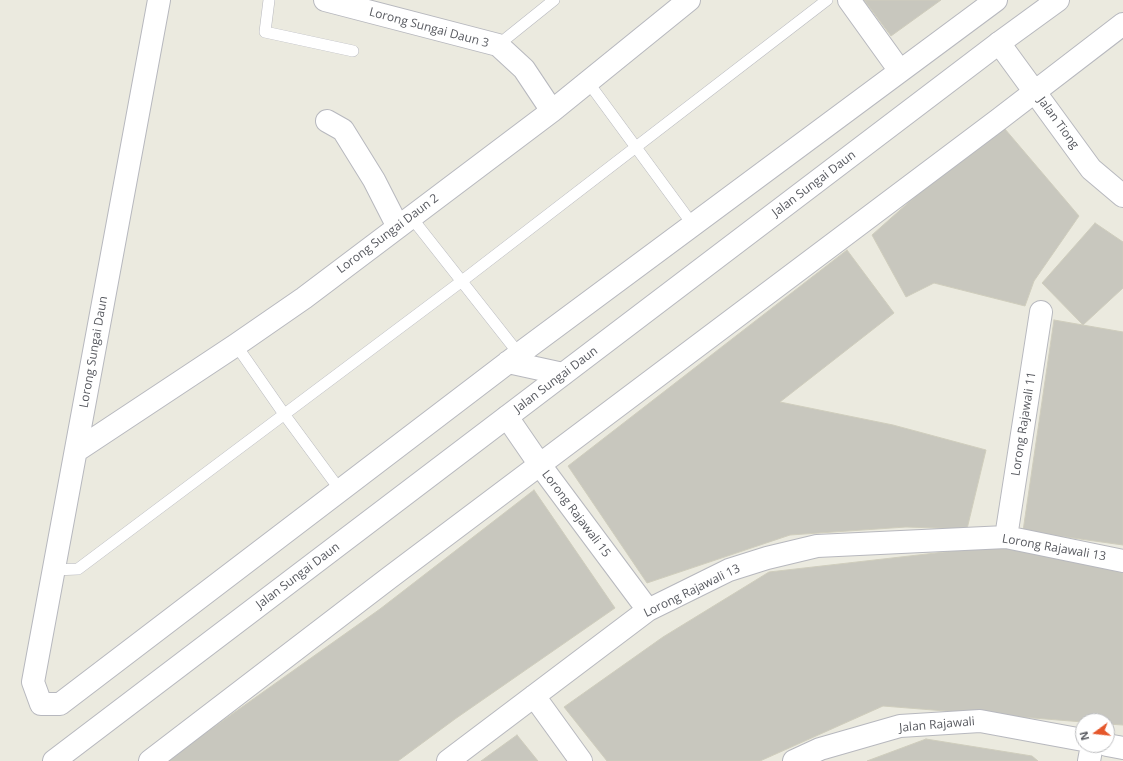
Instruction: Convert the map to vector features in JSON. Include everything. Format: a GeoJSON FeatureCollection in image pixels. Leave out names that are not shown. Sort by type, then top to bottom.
{"type":"FeatureCollection","features":[{"type":"Feature","properties":{"kind":"street","name":"Lorong Sungai Daun"},"geometry":{"type":"LineString","coordinates":[[159,0],[33,682],[41,704],[60,704],[340,490]]}},
{"type":"Feature","properties":{"kind":"street","name":"Lorong Sungai Daun 3"},"geometry":{"type":"LineString","coordinates":[[325,0],[498,45],[524,69],[552,111]]}},
{"type":"Feature","properties":{"kind":"street","name":"Lorong Sungai Daun 2"},"geometry":{"type":"LineString","coordinates":[[76,452],[304,298],[552,111],[689,0]]}},
{"type":"Feature","properties":{"kind":"street"},"geometry":{"type":"LineString","coordinates":[[849,0],[900,71]]}},
{"type":"Feature","properties":{"kind":"street"},"geometry":{"type":"LineString","coordinates":[[340,490],[513,358],[996,0]]}},
{"type":"Feature","properties":{"kind":"street","name":"Jalan Sungai Daun"},"geometry":{"type":"LineString","coordinates":[[54,761],[999,43],[1058,0]]}},
{"type":"Feature","properties":{"kind":"street"},"geometry":{"type":"LineString","coordinates":[[150,761],[1123,24]]}},
{"type":"Feature","properties":{"kind":"street","name":"Jalan Tiong"},"geometry":{"type":"LineString","coordinates":[[999,43],[1091,168],[1123,196]]}},
{"type":"Feature","properties":{"kind":"street"},"geometry":{"type":"LineString","coordinates":[[327,121],[343,130],[374,180],[405,222]]}},
{"type":"Feature","properties":{"kind":"street","name":"Lorong Rajawali 11"},"geometry":{"type":"LineString","coordinates":[[1006,537],[1041,312]]}},
{"type":"Feature","properties":{"kind":"street"},"geometry":{"type":"LineString","coordinates":[[513,358],[563,374]]}},
{"type":"Feature","properties":{"kind":"street","name":"Lorong Rajawali 15"},"geometry":{"type":"LineString","coordinates":[[507,417],[540,465],[648,610]]}},
{"type":"Feature","properties":{"kind":"street","name":"Lorong Rajawali 13"},"geometry":{"type":"LineString","coordinates":[[448,761],[648,610],[729,570],[767,558],[817,546],[1006,537],[1123,560]]}},
{"type":"Feature","properties":{"kind":"street"},"geometry":{"type":"LineString","coordinates":[[534,696],[581,761]]}},
{"type":"Feature","properties":{"kind":"street","name":"Jalan Rajawali"},"geometry":{"type":"LineString","coordinates":[[794,761],[820,749],[900,726],[980,721],[1075,739]]}},
{"type":"Feature","properties":{"kind":"lane"},"geometry":{"type":"LineString","coordinates":[[269,0],[265,32],[353,51]]}},
{"type":"Feature","properties":{"kind":"lane"},"geometry":{"type":"LineString","coordinates":[[498,45],[554,0]]}},
{"type":"Feature","properties":{"kind":"lane"},"geometry":{"type":"LineString","coordinates":[[54,570],[78,569],[462,281],[827,0]]}},
{"type":"Feature","properties":{"kind":"lane"},"geometry":{"type":"LineString","coordinates":[[588,82],[693,225]]}},
{"type":"Feature","properties":{"kind":"lane"},"geometry":{"type":"LineString","coordinates":[[405,222],[462,281],[513,358]]}},
{"type":"Feature","properties":{"kind":"lane"},"geometry":{"type":"LineString","coordinates":[[236,345],[284,414],[340,490]]}},
{"type":"Feature","properties":{"kind":"building"},"geometry":{"type":"Polygon","coordinates":[[[864,0],[941,0],[891,36],[864,0]]]}},
{"type":"Feature","properties":{"kind":"building"},"geometry":{"type":"Polygon","coordinates":[[[999,122],[1079,216],[1034,281],[1025,306],[934,283],[906,297],[872,235],[999,122]]]}},
{"type":"Feature","properties":{"kind":"building"},"geometry":{"type":"Polygon","coordinates":[[[1095,223],[1123,242],[1123,288],[1083,325],[1042,283],[1095,223]]]}},
{"type":"Feature","properties":{"kind":"building"},"geometry":{"type":"Polygon","coordinates":[[[847,250],[894,313],[780,402],[893,425],[986,450],[967,529],[906,527],[790,535],[647,583],[568,466],[847,250]]]}},
{"type":"Feature","properties":{"kind":"building"},"geometry":{"type":"Polygon","coordinates":[[[1054,320],[1123,332],[1123,545],[1023,531],[1054,320]]]}},
{"type":"Feature","properties":{"kind":"building"},"geometry":{"type":"Polygon","coordinates":[[[534,490],[615,608],[455,719],[398,761],[166,761],[380,609],[534,490]]]}},
{"type":"Feature","properties":{"kind":"building"},"geometry":{"type":"Polygon","coordinates":[[[1006,545],[1123,573],[1123,725],[1115,724],[1115,713],[1075,713],[1075,721],[883,706],[760,761],[607,761],[564,707],[663,637],[769,572],[1006,545]]]}},
{"type":"Feature","properties":{"kind":"building"},"geometry":{"type":"Polygon","coordinates":[[[517,735],[538,761],[481,761],[517,735]]]}},
{"type":"Feature","properties":{"kind":"building"},"geometry":{"type":"Polygon","coordinates":[[[926,739],[1032,756],[1038,761],[867,761],[926,739]]]}}]}
